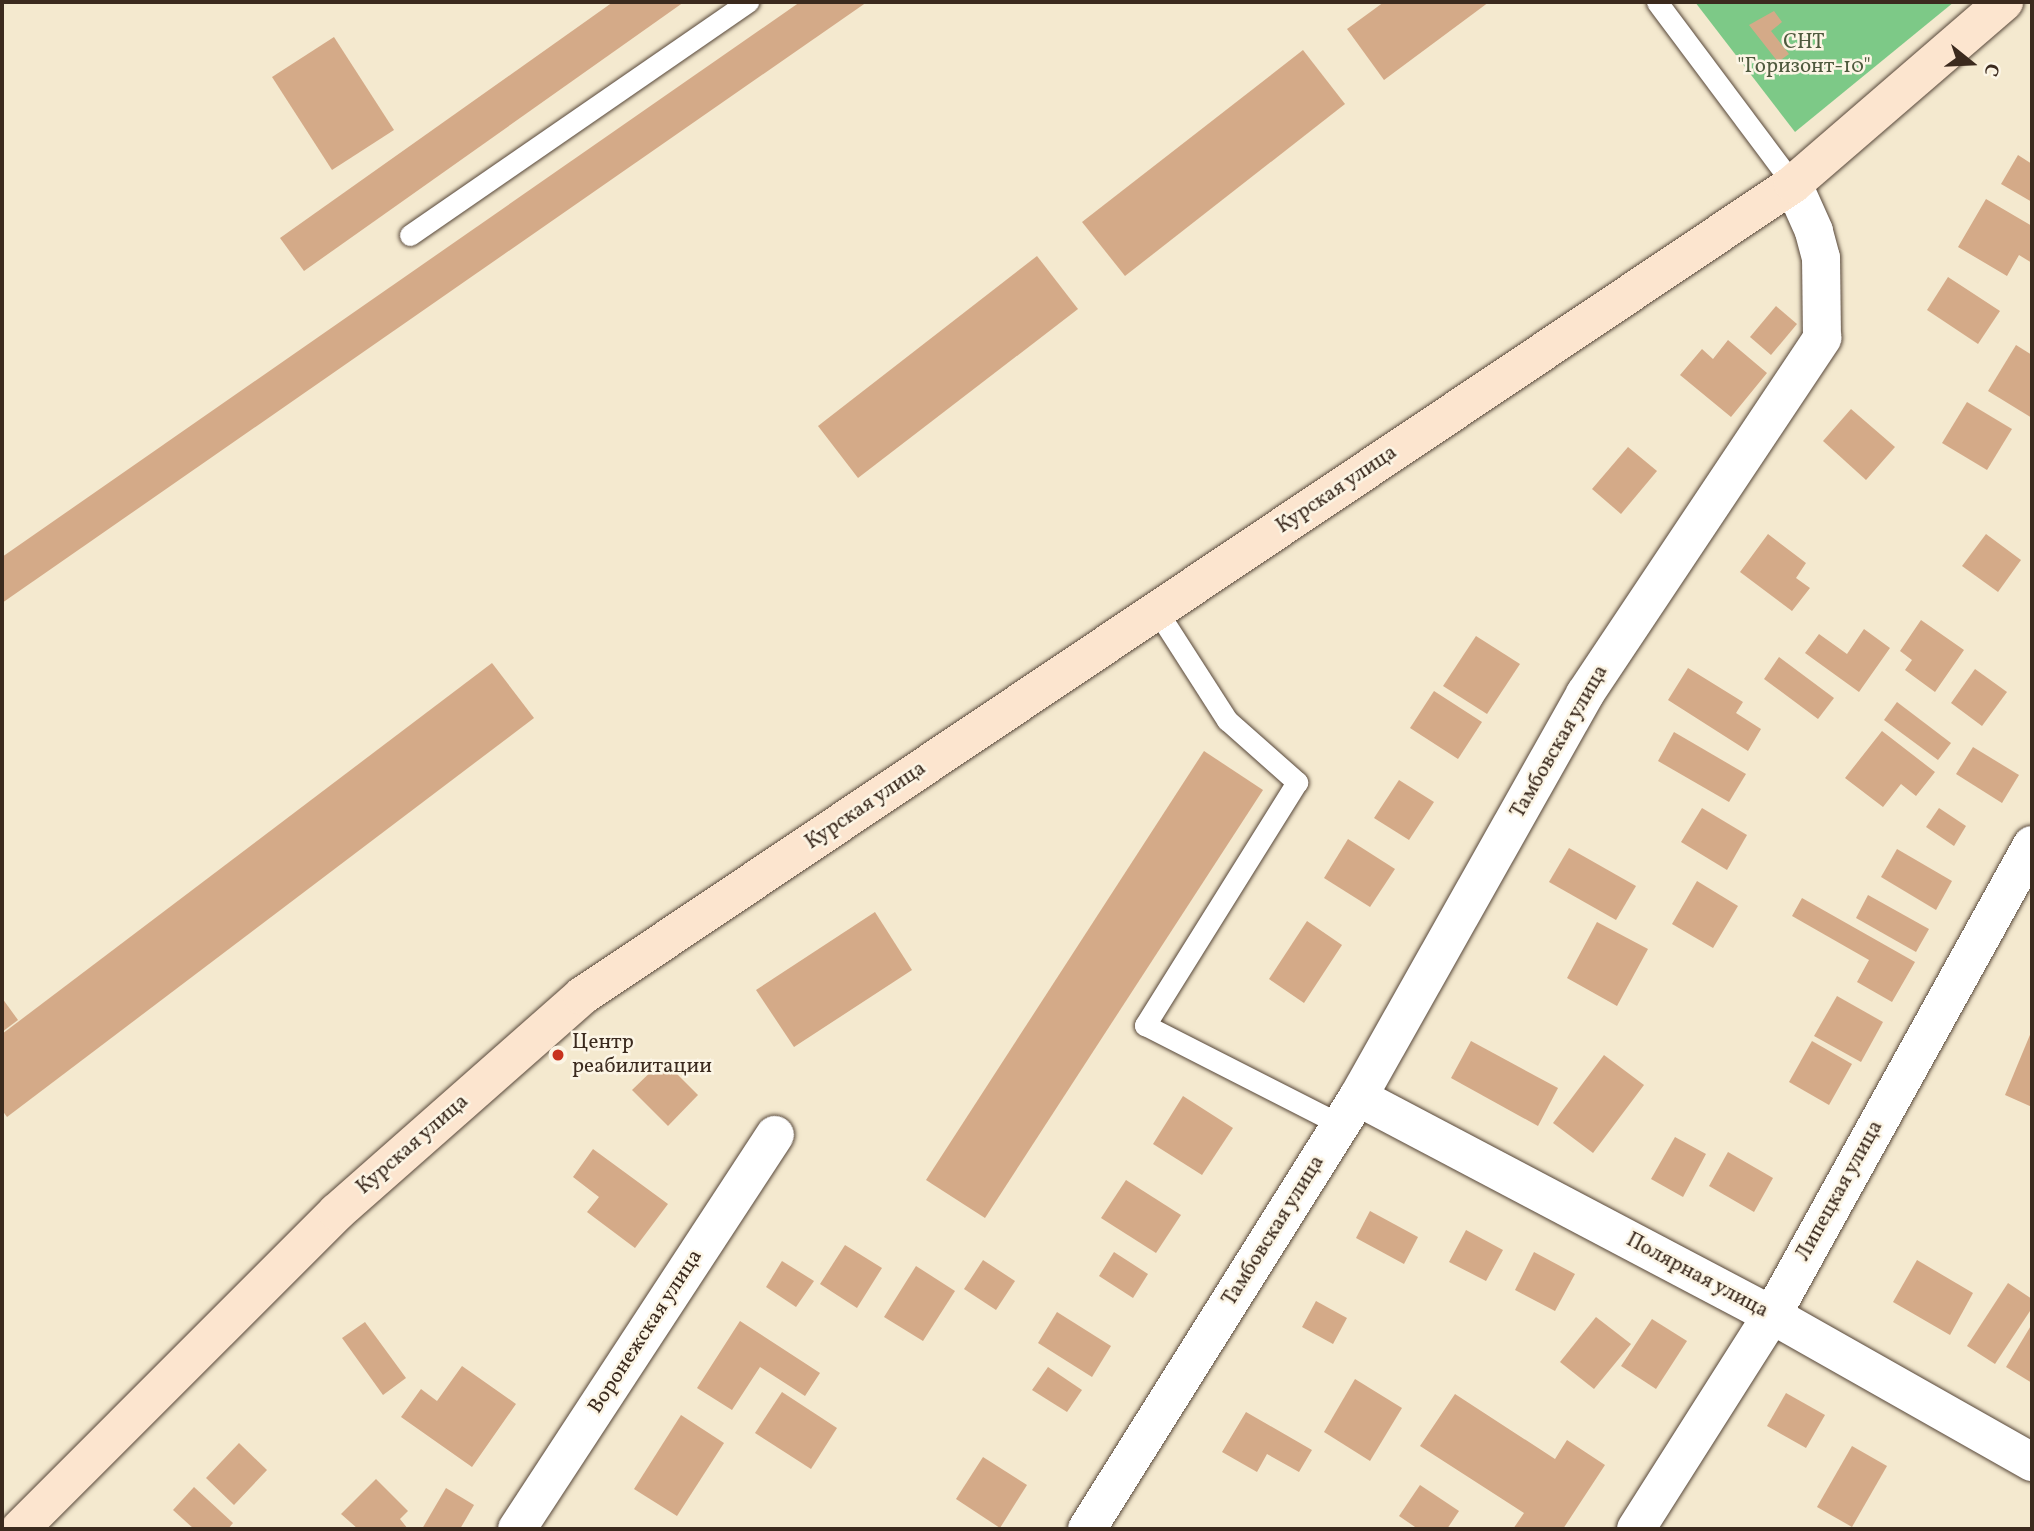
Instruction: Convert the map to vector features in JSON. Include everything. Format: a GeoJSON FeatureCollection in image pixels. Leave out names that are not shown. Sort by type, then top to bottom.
{"type":"FeatureCollection","features":[{"type":"Feature","properties":{"kind":"street"},"geometry":{"type":"LineString","coordinates":[[1793,184],[1985,8]]}},
{"type":"Feature","properties":{"kind":"street","name":"Курская улица"},"geometry":{"type":"LineString","coordinates":[[20,1529],[337,1212],[582,996],[1793,184]]}},
{"type":"Feature","properties":{"kind":"street","name":"Тамбовская улица"},"geometry":{"type":"LineString","coordinates":[[1087,1529],[1349,1111],[1585,694],[1822,338],[1821,258],[1814,231],[1793,184]]}},
{"type":"Feature","properties":{"kind":"street","name":"Липецкая улица"},"geometry":{"type":"LineString","coordinates":[[1636,1529],[1772,1315],[2032,845]]}},
{"type":"Feature","properties":{"kind":"street","name":"Полярная улица"},"geometry":{"type":"LineString","coordinates":[[1349,1111],[1772,1315],[2032,1462]]}},
{"type":"Feature","properties":{"kind":"street","name":"Воронежская улица"},"geometry":{"type":"LineString","coordinates":[[517,1529],[775,1135]]}},
{"type":"Feature","properties":{"kind":"lane"},"geometry":{"type":"LineString","coordinates":[[410,235],[748,2]]}},
{"type":"Feature","properties":{"kind":"lane"},"geometry":{"type":"LineString","coordinates":[[1657,2],[1793,184]]}},
{"type":"Feature","properties":{"kind":"lane"},"geometry":{"type":"LineString","coordinates":[[1157,611],[1227,720],[1297,782],[1145,1025],[1349,1111]]}},
{"type":"Feature","properties":{"kind":"green space","name":"СНТ \"Горизонт-10\""},"geometry":{"type":"Polygon","coordinates":[[[1695,2],[1954,2],[1795,132],[1695,2]]]}},
{"type":"Feature","properties":{"kind":"building"},"geometry":{"type":"Polygon","coordinates":[[[613,2],[684,2],[304,271],[280,238],[613,2]]]}},
{"type":"Feature","properties":{"kind":"building"},"geometry":{"type":"Polygon","coordinates":[[[800,2],[867,2],[2,603],[2,557],[800,2]]]}},
{"type":"Feature","properties":{"kind":"building"},"geometry":{"type":"Polygon","coordinates":[[[1384,2],[1489,2],[1384,80],[1347,29],[1384,2]]]}},
{"type":"Feature","properties":{"kind":"building"},"geometry":{"type":"Polygon","coordinates":[[[1774,11],[1782,22],[1771,31],[1789,54],[1778,62],[1749,25],[1774,11]]]}},
{"type":"Feature","properties":{"kind":"building"},"geometry":{"type":"Polygon","coordinates":[[[334,37],[394,130],[332,170],[272,77],[334,37]]]}},
{"type":"Feature","properties":{"kind":"building"},"geometry":{"type":"Polygon","coordinates":[[[1303,50],[1345,104],[1125,276],[1082,222],[1303,50]]]}},
{"type":"Feature","properties":{"kind":"building"},"geometry":{"type":"Polygon","coordinates":[[[2018,155],[2032,164],[2032,202],[2001,184],[2018,155]]]}},
{"type":"Feature","properties":{"kind":"building"},"geometry":{"type":"Polygon","coordinates":[[[1986,199],[2032,226],[2032,263],[2019,255],[2007,276],[1958,247],[1986,199]]]}},
{"type":"Feature","properties":{"kind":"building"},"geometry":{"type":"Polygon","coordinates":[[[1037,256],[1078,309],[858,478],[818,426],[1037,256]]]}},
{"type":"Feature","properties":{"kind":"building"},"geometry":{"type":"Polygon","coordinates":[[[1948,277],[2000,311],[1978,344],[1927,310],[1948,277]]]}},
{"type":"Feature","properties":{"kind":"building"},"geometry":{"type":"Polygon","coordinates":[[[1776,306],[1797,324],[1771,355],[1750,337],[1776,306]]]}},
{"type":"Feature","properties":{"kind":"building"},"geometry":{"type":"Polygon","coordinates":[[[1728,340],[1767,373],[1731,417],[1680,375],[1702,349],[1713,359],[1728,340]]]}},
{"type":"Feature","properties":{"kind":"building"},"geometry":{"type":"Polygon","coordinates":[[[2016,345],[2032,355],[2032,418],[1988,391],[2016,345]]]}},
{"type":"Feature","properties":{"kind":"building"},"geometry":{"type":"Polygon","coordinates":[[[1967,402],[2012,429],[1987,470],[1942,443],[1967,402]]]}},
{"type":"Feature","properties":{"kind":"building"},"geometry":{"type":"Polygon","coordinates":[[[1851,409],[1895,447],[1866,480],[1823,441],[1851,409]]]}},
{"type":"Feature","properties":{"kind":"building"},"geometry":{"type":"Polygon","coordinates":[[[1628,447],[1657,471],[1621,514],[1592,489],[1628,447]]]}},
{"type":"Feature","properties":{"kind":"building"},"geometry":{"type":"Polygon","coordinates":[[[1768,534],[1806,563],[1796,578],[1810,588],[1792,611],[1740,572],[1768,534]]]}},
{"type":"Feature","properties":{"kind":"building"},"geometry":{"type":"Polygon","coordinates":[[[1986,534],[2021,560],[1998,592],[1962,566],[1986,534]]]}},
{"type":"Feature","properties":{"kind":"building"},"geometry":{"type":"Polygon","coordinates":[[[1921,620],[1964,650],[1935,692],[1905,670],[1912,660],[1900,651],[1921,620]]]}},
{"type":"Feature","properties":{"kind":"building"},"geometry":{"type":"Polygon","coordinates":[[[1864,629],[1890,648],[1859,692],[1805,653],[1819,634],[1847,654],[1864,629]]]}},
{"type":"Feature","properties":{"kind":"building"},"geometry":{"type":"Polygon","coordinates":[[[1476,636],[1520,664],[1487,714],[1443,686],[1476,636]]]}},
{"type":"Feature","properties":{"kind":"building"},"geometry":{"type":"Polygon","coordinates":[[[1779,657],[1834,698],[1818,719],[1764,679],[1779,657]]]}},
{"type":"Feature","properties":{"kind":"building"},"geometry":{"type":"Polygon","coordinates":[[[492,663],[534,718],[7,1117],[2,1110],[2,1034],[492,663]]]}},
{"type":"Feature","properties":{"kind":"building"},"geometry":{"type":"Polygon","coordinates":[[[1688,668],[1743,702],[1736,713],[1761,729],[1748,751],[1668,700],[1688,668]]]}},
{"type":"Feature","properties":{"kind":"building"},"geometry":{"type":"Polygon","coordinates":[[[1975,669],[2007,692],[1982,726],[1951,703],[1975,669]]]}},
{"type":"Feature","properties":{"kind":"building"},"geometry":{"type":"Polygon","coordinates":[[[1434,691],[1482,722],[1458,759],[1410,728],[1434,691]]]}},
{"type":"Feature","properties":{"kind":"building"},"geometry":{"type":"Polygon","coordinates":[[[1897,702],[1951,743],[1938,760],[1884,720],[1897,702]]]}},
{"type":"Feature","properties":{"kind":"building"},"geometry":{"type":"Polygon","coordinates":[[[1882,731],[1935,772],[1916,796],[1901,784],[1883,807],[1845,778],[1882,731]]]}},
{"type":"Feature","properties":{"kind":"building"},"geometry":{"type":"Polygon","coordinates":[[[1674,732],[1746,774],[1729,802],[1658,761],[1674,732]]]}},
{"type":"Feature","properties":{"kind":"building"},"geometry":{"type":"Polygon","coordinates":[[[1973,747],[2019,775],[2002,803],[1956,774],[1973,747]]]}},
{"type":"Feature","properties":{"kind":"building"},"geometry":{"type":"Polygon","coordinates":[[[1204,751],[1263,790],[985,1218],[926,1180],[1204,751]]]}},
{"type":"Feature","properties":{"kind":"building"},"geometry":{"type":"Polygon","coordinates":[[[1399,780],[1434,802],[1409,840],[1374,818],[1399,780]]]}},
{"type":"Feature","properties":{"kind":"building"},"geometry":{"type":"Polygon","coordinates":[[[1702,808],[1747,835],[1727,870],[1681,842],[1702,808]]]}},
{"type":"Feature","properties":{"kind":"building"},"geometry":{"type":"Polygon","coordinates":[[[1939,808],[1966,826],[1954,846],[1926,827],[1939,808]]]}},
{"type":"Feature","properties":{"kind":"building"},"geometry":{"type":"Polygon","coordinates":[[[1348,839],[1395,869],[1370,907],[1324,878],[1348,839]]]}},
{"type":"Feature","properties":{"kind":"building"},"geometry":{"type":"Polygon","coordinates":[[[1569,848],[1636,886],[1616,920],[1549,882],[1569,848]]]}},
{"type":"Feature","properties":{"kind":"building"},"geometry":{"type":"Polygon","coordinates":[[[1897,849],[1952,881],[1936,910],[1881,877],[1897,849]]]}},
{"type":"Feature","properties":{"kind":"building"},"geometry":{"type":"Polygon","coordinates":[[[1697,881],[1738,906],[1713,948],[1672,924],[1697,881]]]}},
{"type":"Feature","properties":{"kind":"building"},"geometry":{"type":"Polygon","coordinates":[[[1868,895],[1929,929],[1916,952],[1856,918],[1868,895]]]}},
{"type":"Feature","properties":{"kind":"building"},"geometry":{"type":"Polygon","coordinates":[[[1802,898],[1915,962],[1892,1002],[1857,982],[1869,960],[1792,916],[1802,898]]]}},
{"type":"Feature","properties":{"kind":"building"},"geometry":{"type":"Polygon","coordinates":[[[875,912],[912,970],[794,1047],[756,990],[875,912]]]}},
{"type":"Feature","properties":{"kind":"building"},"geometry":{"type":"Polygon","coordinates":[[[1307,921],[1342,945],[1304,1003],[1269,979],[1307,921]]]}},
{"type":"Feature","properties":{"kind":"building"},"geometry":{"type":"Polygon","coordinates":[[[1597,922],[1648,949],[1617,1006],[1567,978],[1597,922]]]}},
{"type":"Feature","properties":{"kind":"building"},"geometry":{"type":"Polygon","coordinates":[[[1837,996],[1883,1022],[1861,1062],[1814,1036],[1837,996]]]}},
{"type":"Feature","properties":{"kind":"building"},"geometry":{"type":"Polygon","coordinates":[[[2,998],[18,1020],[2,1032],[2,998]]]}},
{"type":"Feature","properties":{"kind":"building"},"geometry":{"type":"Polygon","coordinates":[[[2032,1030],[2032,1107],[2005,1095],[2032,1030]]]}},
{"type":"Feature","properties":{"kind":"building"},"geometry":{"type":"Polygon","coordinates":[[[1471,1041],[1558,1088],[1538,1126],[1451,1078],[1471,1041]]]}},
{"type":"Feature","properties":{"kind":"building"},"geometry":{"type":"Polygon","coordinates":[[[1812,1041],[1852,1064],[1829,1105],[1789,1082],[1812,1041]]]}},
{"type":"Feature","properties":{"kind":"building"},"geometry":{"type":"Polygon","coordinates":[[[1604,1055],[1644,1085],[1593,1153],[1553,1123],[1604,1055]]]}},
{"type":"Feature","properties":{"kind":"building"},"geometry":{"type":"Polygon","coordinates":[[[663,1060],[698,1095],[668,1126],[632,1090],[663,1060]]]}},
{"type":"Feature","properties":{"kind":"building"},"geometry":{"type":"Polygon","coordinates":[[[1183,1096],[1233,1128],[1202,1175],[1153,1144],[1183,1096]]]}},
{"type":"Feature","properties":{"kind":"building"},"geometry":{"type":"Polygon","coordinates":[[[1675,1137],[1706,1154],[1683,1197],[1651,1179],[1675,1137]]]}},
{"type":"Feature","properties":{"kind":"building"},"geometry":{"type":"Polygon","coordinates":[[[593,1149],[668,1204],[635,1248],[587,1212],[599,1197],[573,1177],[593,1149]]]}},
{"type":"Feature","properties":{"kind":"building"},"geometry":{"type":"Polygon","coordinates":[[[1728,1152],[1773,1178],[1754,1212],[1709,1186],[1728,1152]]]}},
{"type":"Feature","properties":{"kind":"building"},"geometry":{"type":"Polygon","coordinates":[[[1126,1180],[1181,1215],[1156,1253],[1101,1218],[1126,1180]]]}},
{"type":"Feature","properties":{"kind":"building"},"geometry":{"type":"Polygon","coordinates":[[[1370,1211],[1418,1237],[1404,1264],[1356,1238],[1370,1211]]]}},
{"type":"Feature","properties":{"kind":"building"},"geometry":{"type":"Polygon","coordinates":[[[1466,1230],[1503,1250],[1486,1281],[1449,1262],[1466,1230]]]}},
{"type":"Feature","properties":{"kind":"building"},"geometry":{"type":"Polygon","coordinates":[[[845,1245],[882,1268],[857,1308],[820,1284],[845,1245]]]}},
{"type":"Feature","properties":{"kind":"building"},"geometry":{"type":"Polygon","coordinates":[[[1114,1252],[1148,1274],[1133,1298],[1099,1276],[1114,1252]]]}},
{"type":"Feature","properties":{"kind":"building"},"geometry":{"type":"Polygon","coordinates":[[[1534,1252],[1575,1274],[1555,1311],[1515,1290],[1534,1252]]]}},
{"type":"Feature","properties":{"kind":"building"},"geometry":{"type":"Polygon","coordinates":[[[983,1260],[1015,1281],[996,1310],[964,1289],[983,1260]]]}},
{"type":"Feature","properties":{"kind":"building"},"geometry":{"type":"Polygon","coordinates":[[[1917,1260],[1973,1293],[1950,1335],[1893,1302],[1917,1260]]]}},
{"type":"Feature","properties":{"kind":"building"},"geometry":{"type":"Polygon","coordinates":[[[782,1261],[814,1281],[796,1307],[766,1287],[782,1261]]]}},
{"type":"Feature","properties":{"kind":"building"},"geometry":{"type":"Polygon","coordinates":[[[916,1266],[955,1291],[923,1341],[884,1317],[916,1266]]]}},
{"type":"Feature","properties":{"kind":"building"},"geometry":{"type":"Polygon","coordinates":[[[2008,1283],[2032,1299],[2032,1308],[1995,1364],[1967,1346],[2008,1283]]]}},
{"type":"Feature","properties":{"kind":"building"},"geometry":{"type":"Polygon","coordinates":[[[1316,1301],[1347,1318],[1333,1344],[1302,1327],[1316,1301]]]}},
{"type":"Feature","properties":{"kind":"building"},"geometry":{"type":"Polygon","coordinates":[[[1057,1312],[1111,1346],[1092,1377],[1038,1343],[1057,1312]]]}},
{"type":"Feature","properties":{"kind":"building"},"geometry":{"type":"Polygon","coordinates":[[[1596,1317],[1631,1344],[1594,1389],[1560,1362],[1596,1317]]]}},
{"type":"Feature","properties":{"kind":"building"},"geometry":{"type":"Polygon","coordinates":[[[1652,1319],[1687,1341],[1656,1389],[1621,1366],[1652,1319]]]}},
{"type":"Feature","properties":{"kind":"building"},"geometry":{"type":"Polygon","coordinates":[[[740,1321],[820,1373],[805,1396],[760,1367],[732,1410],[697,1388],[740,1321]]]}},
{"type":"Feature","properties":{"kind":"building"},"geometry":{"type":"Polygon","coordinates":[[[365,1322],[406,1378],[383,1395],[342,1338],[365,1322]]]}},
{"type":"Feature","properties":{"kind":"building"},"geometry":{"type":"Polygon","coordinates":[[[2032,1324],[2032,1383],[2006,1367],[2032,1324]]]}},
{"type":"Feature","properties":{"kind":"building"},"geometry":{"type":"Polygon","coordinates":[[[462,1366],[516,1404],[472,1467],[401,1417],[421,1389],[437,1401],[462,1366]]]}},
{"type":"Feature","properties":{"kind":"building"},"geometry":{"type":"Polygon","coordinates":[[[1048,1367],[1082,1390],[1067,1412],[1032,1390],[1048,1367]]]}},
{"type":"Feature","properties":{"kind":"building"},"geometry":{"type":"Polygon","coordinates":[[[1355,1379],[1402,1408],[1370,1461],[1324,1432],[1355,1379]]]}},
{"type":"Feature","properties":{"kind":"building"},"geometry":{"type":"Polygon","coordinates":[[[782,1392],[837,1428],[811,1469],[755,1433],[782,1392]]]}},
{"type":"Feature","properties":{"kind":"building"},"geometry":{"type":"Polygon","coordinates":[[[1786,1393],[1825,1415],[1806,1448],[1767,1426],[1786,1393]]]}},
{"type":"Feature","properties":{"kind":"building"},"geometry":{"type":"Polygon","coordinates":[[[1455,1394],[1555,1459],[1567,1440],[1605,1465],[1563,1529],[1513,1529],[1524,1513],[1420,1446],[1455,1394]]]}},
{"type":"Feature","properties":{"kind":"building"},"geometry":{"type":"Polygon","coordinates":[[[1246,1412],[1312,1450],[1299,1472],[1267,1454],[1257,1472],[1222,1452],[1246,1412]]]}},
{"type":"Feature","properties":{"kind":"building"},"geometry":{"type":"Polygon","coordinates":[[[681,1415],[724,1443],[677,1516],[634,1489],[681,1415]]]}},
{"type":"Feature","properties":{"kind":"building"},"geometry":{"type":"Polygon","coordinates":[[[239,1443],[267,1470],[234,1505],[206,1478],[239,1443]]]}},
{"type":"Feature","properties":{"kind":"building"},"geometry":{"type":"Polygon","coordinates":[[[1852,1446],[1887,1466],[1852,1527],[1817,1507],[1852,1446]]]}},
{"type":"Feature","properties":{"kind":"building"},"geometry":{"type":"Polygon","coordinates":[[[983,1457],[1027,1485],[1000,1528],[956,1499],[983,1457]]]}},
{"type":"Feature","properties":{"kind":"building"},"geometry":{"type":"Polygon","coordinates":[[[376,1479],[408,1511],[400,1519],[408,1529],[358,1529],[341,1514],[376,1479]]]}},
{"type":"Feature","properties":{"kind":"building"},"geometry":{"type":"Polygon","coordinates":[[[1420,1485],[1459,1511],[1447,1529],[1418,1529],[1399,1516],[1420,1485]]]}},
{"type":"Feature","properties":{"kind":"building"},"geometry":{"type":"Polygon","coordinates":[[[194,1487],[233,1523],[228,1529],[194,1529],[173,1510],[194,1487]]]}},
{"type":"Feature","properties":{"kind":"building"},"geometry":{"type":"Polygon","coordinates":[[[446,1488],[474,1505],[460,1529],[422,1529],[446,1488]]]}},
{"type":"Feature","properties":{"kind":"place","name":"Центр реабилитации"},"geometry":{"type":"Point","coordinates":[558,1055]}}]}
